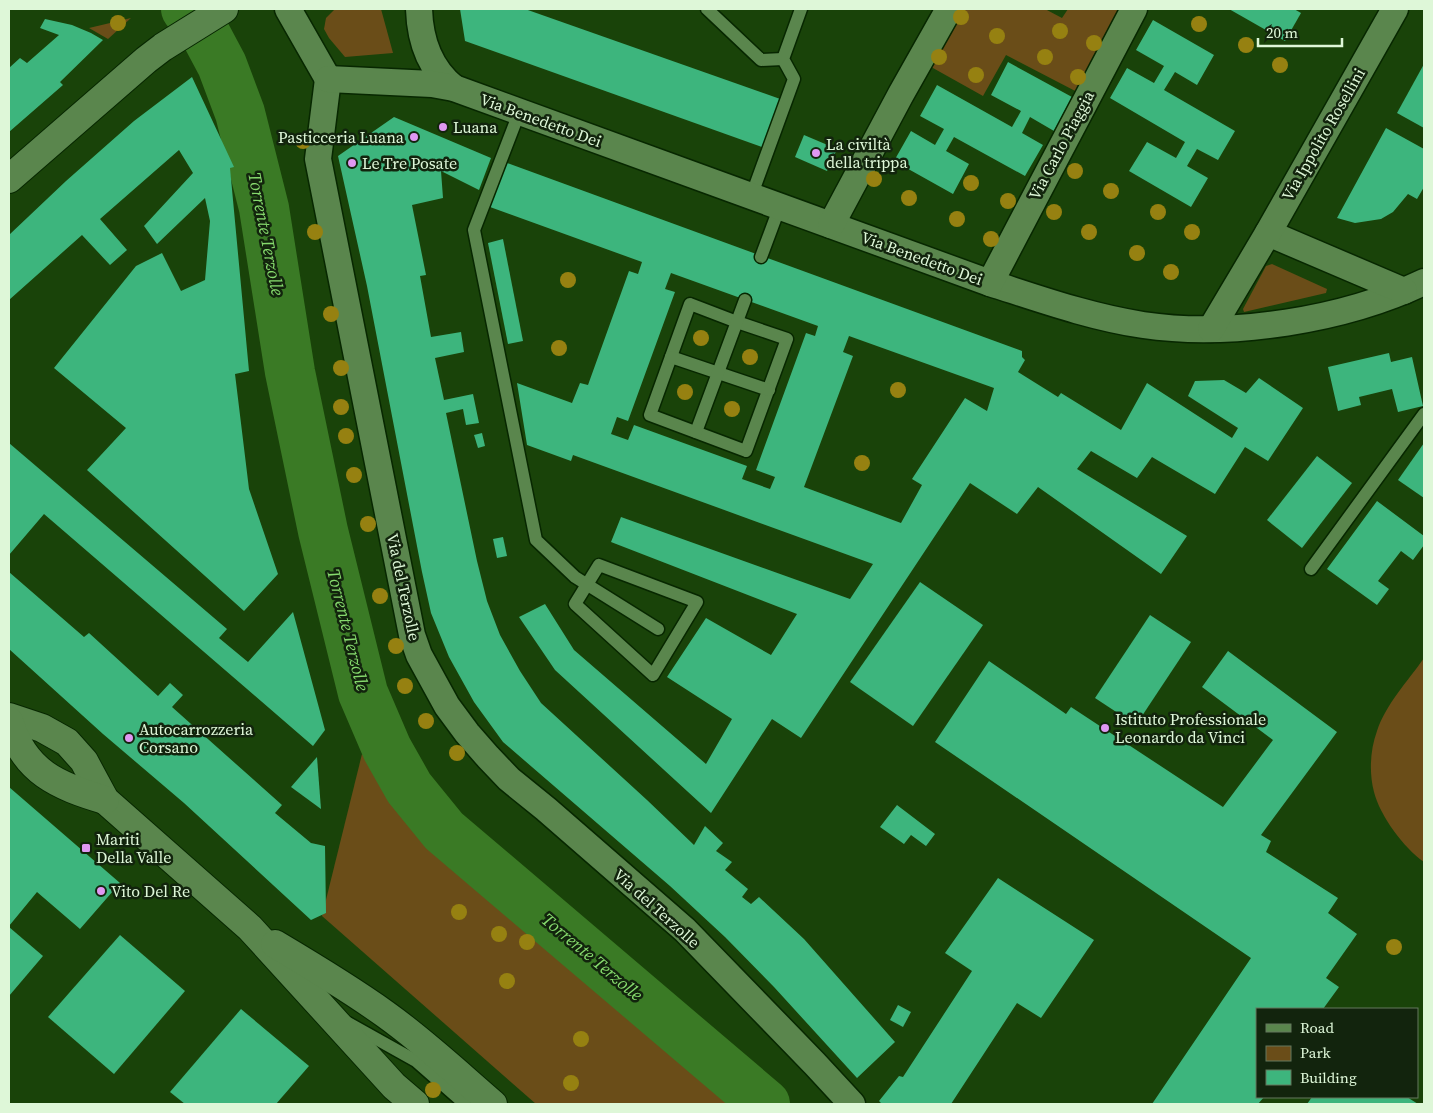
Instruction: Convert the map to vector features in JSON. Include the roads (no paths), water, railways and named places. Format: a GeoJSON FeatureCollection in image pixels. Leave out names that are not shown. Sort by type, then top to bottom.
{"type":"FeatureCollection","features":[{"type":"Feature","properties":{"kind":"main road"},"geometry":{"type":"LineString","coordinates":[[9,179],[126,76],[163,47],[224,9]]}},
{"type":"Feature","properties":{"kind":"main road"},"geometry":{"type":"LineString","coordinates":[[9,719],[17,742],[30,761],[41,772],[62,786],[104,800]]}},
{"type":"Feature","properties":{"kind":"main road"},"geometry":{"type":"LineString","coordinates":[[9,719],[42,728],[67,742],[84,761],[104,800],[250,928],[394,1086],[415,1104]]}},
{"type":"Feature","properties":{"kind":"main road"},"geometry":{"type":"LineString","coordinates":[[250,928],[330,977],[385,1014],[427,1047],[493,1104]]}},
{"type":"Feature","properties":{"kind":"street"},"geometry":{"type":"LineString","coordinates":[[288,9],[328,79],[443,86]]}},
{"type":"Feature","properties":{"kind":"street"},"geometry":{"type":"LineString","coordinates":[[419,9],[428,55],[443,86]]}},
{"type":"Feature","properties":{"kind":"street"},"geometry":{"type":"LineString","coordinates":[[831,225],[949,9]]}},
{"type":"Feature","properties":{"kind":"street","name":"Via Carlo Piaggia"},"geometry":{"type":"LineString","coordinates":[[990,283],[1134,9]]}},
{"type":"Feature","properties":{"kind":"street","name":"Via Ippolito Rosellini"},"geometry":{"type":"LineString","coordinates":[[1211,329],[1268,233],[1395,9]]}},
{"type":"Feature","properties":{"kind":"street","name":"Via del Terzolle"},"geometry":{"type":"LineString","coordinates":[[328,79],[318,159],[410,625],[419,655],[447,706],[466,733],[509,779],[685,930],[852,1104]]}},
{"type":"Feature","properties":{"kind":"street","name":"Via Benedetto Dei"},"geometry":{"type":"LineString","coordinates":[[443,86],[990,283],[1057,305],[1121,322],[1145,326],[1211,329],[1278,323],[1318,317],[1362,306],[1414,286]]}},
{"type":"Feature","properties":{"kind":"street"},"geometry":{"type":"LineString","coordinates":[[1268,233],[1414,286]]}},
{"type":"Feature","properties":{"kind":"lane"},"geometry":{"type":"LineString","coordinates":[[707,9],[762,60],[783,59]]}},
{"type":"Feature","properties":{"kind":"lane"},"geometry":{"type":"LineString","coordinates":[[751,197],[794,79],[783,59],[800,9]]}},
{"type":"Feature","properties":{"kind":"lane"},"geometry":{"type":"LineString","coordinates":[[519,113],[474,230],[536,540],[575,577],[658,629]]}},
{"type":"Feature","properties":{"kind":"lane"},"geometry":{"type":"LineString","coordinates":[[760,257],[780,206]]}},
{"type":"Feature","properties":{"kind":"lane"},"geometry":{"type":"LineString","coordinates":[[696,432],[745,300]]}},
{"type":"Feature","properties":{"kind":"lane"},"geometry":{"type":"LineString","coordinates":[[690,304],[737,322],[787,339],[746,451],[650,415],[690,304]]}},
{"type":"Feature","properties":{"kind":"lane"},"geometry":{"type":"LineString","coordinates":[[671,357],[769,390]]}},
{"type":"Feature","properties":{"kind":"lane"},"geometry":{"type":"LineString","coordinates":[[1311,569],[1424,414]]}},
{"type":"Feature","properties":{"kind":"lane"},"geometry":{"type":"LineString","coordinates":[[599,565],[697,602],[653,675],[575,604],[586,584],[599,565]]}},
{"type":"Feature","properties":{"kind":"lane"},"geometry":{"type":"LineString","coordinates":[[322,1008],[416,1061],[465,1104]]}},
{"type":"Feature","properties":{"kind":"waterway","name":"Torrente Terzolle"},"geometry":{"type":"LineString","coordinates":[[186,9],[206,35],[222,65],[240,113],[264,208],[290,372],[323,531],[363,693],[387,749],[409,788],[444,831],[765,1104]]}},
{"type":"Feature","properties":{"kind":"place","name":"Luana"},"geometry":{"type":"Point","coordinates":[443,127]}},
{"type":"Feature","properties":{"kind":"place","name":"Pasticceria Luana"},"geometry":{"type":"Point","coordinates":[414,137]}},
{"type":"Feature","properties":{"kind":"place","name":"La civiltà della trippa"},"geometry":{"type":"Point","coordinates":[816,153]}},
{"type":"Feature","properties":{"kind":"place","name":"Le Tre Posate"},"geometry":{"type":"Point","coordinates":[352,163]}},
{"type":"Feature","properties":{"kind":"place","name":"Istituto Professionale Leonardo da Vinci"},"geometry":{"type":"Point","coordinates":[1105,728]}},
{"type":"Feature","properties":{"kind":"place","name":"Autocarrozzeria Corsano"},"geometry":{"type":"Point","coordinates":[129,738]}},
{"type":"Feature","properties":{"kind":"place","name":"Mariti Della Valle"},"geometry":{"type":"Point","coordinates":[86,848]}},
{"type":"Feature","properties":{"kind":"place","name":"Vito Del Re"},"geometry":{"type":"Point","coordinates":[101,891]}}]}
